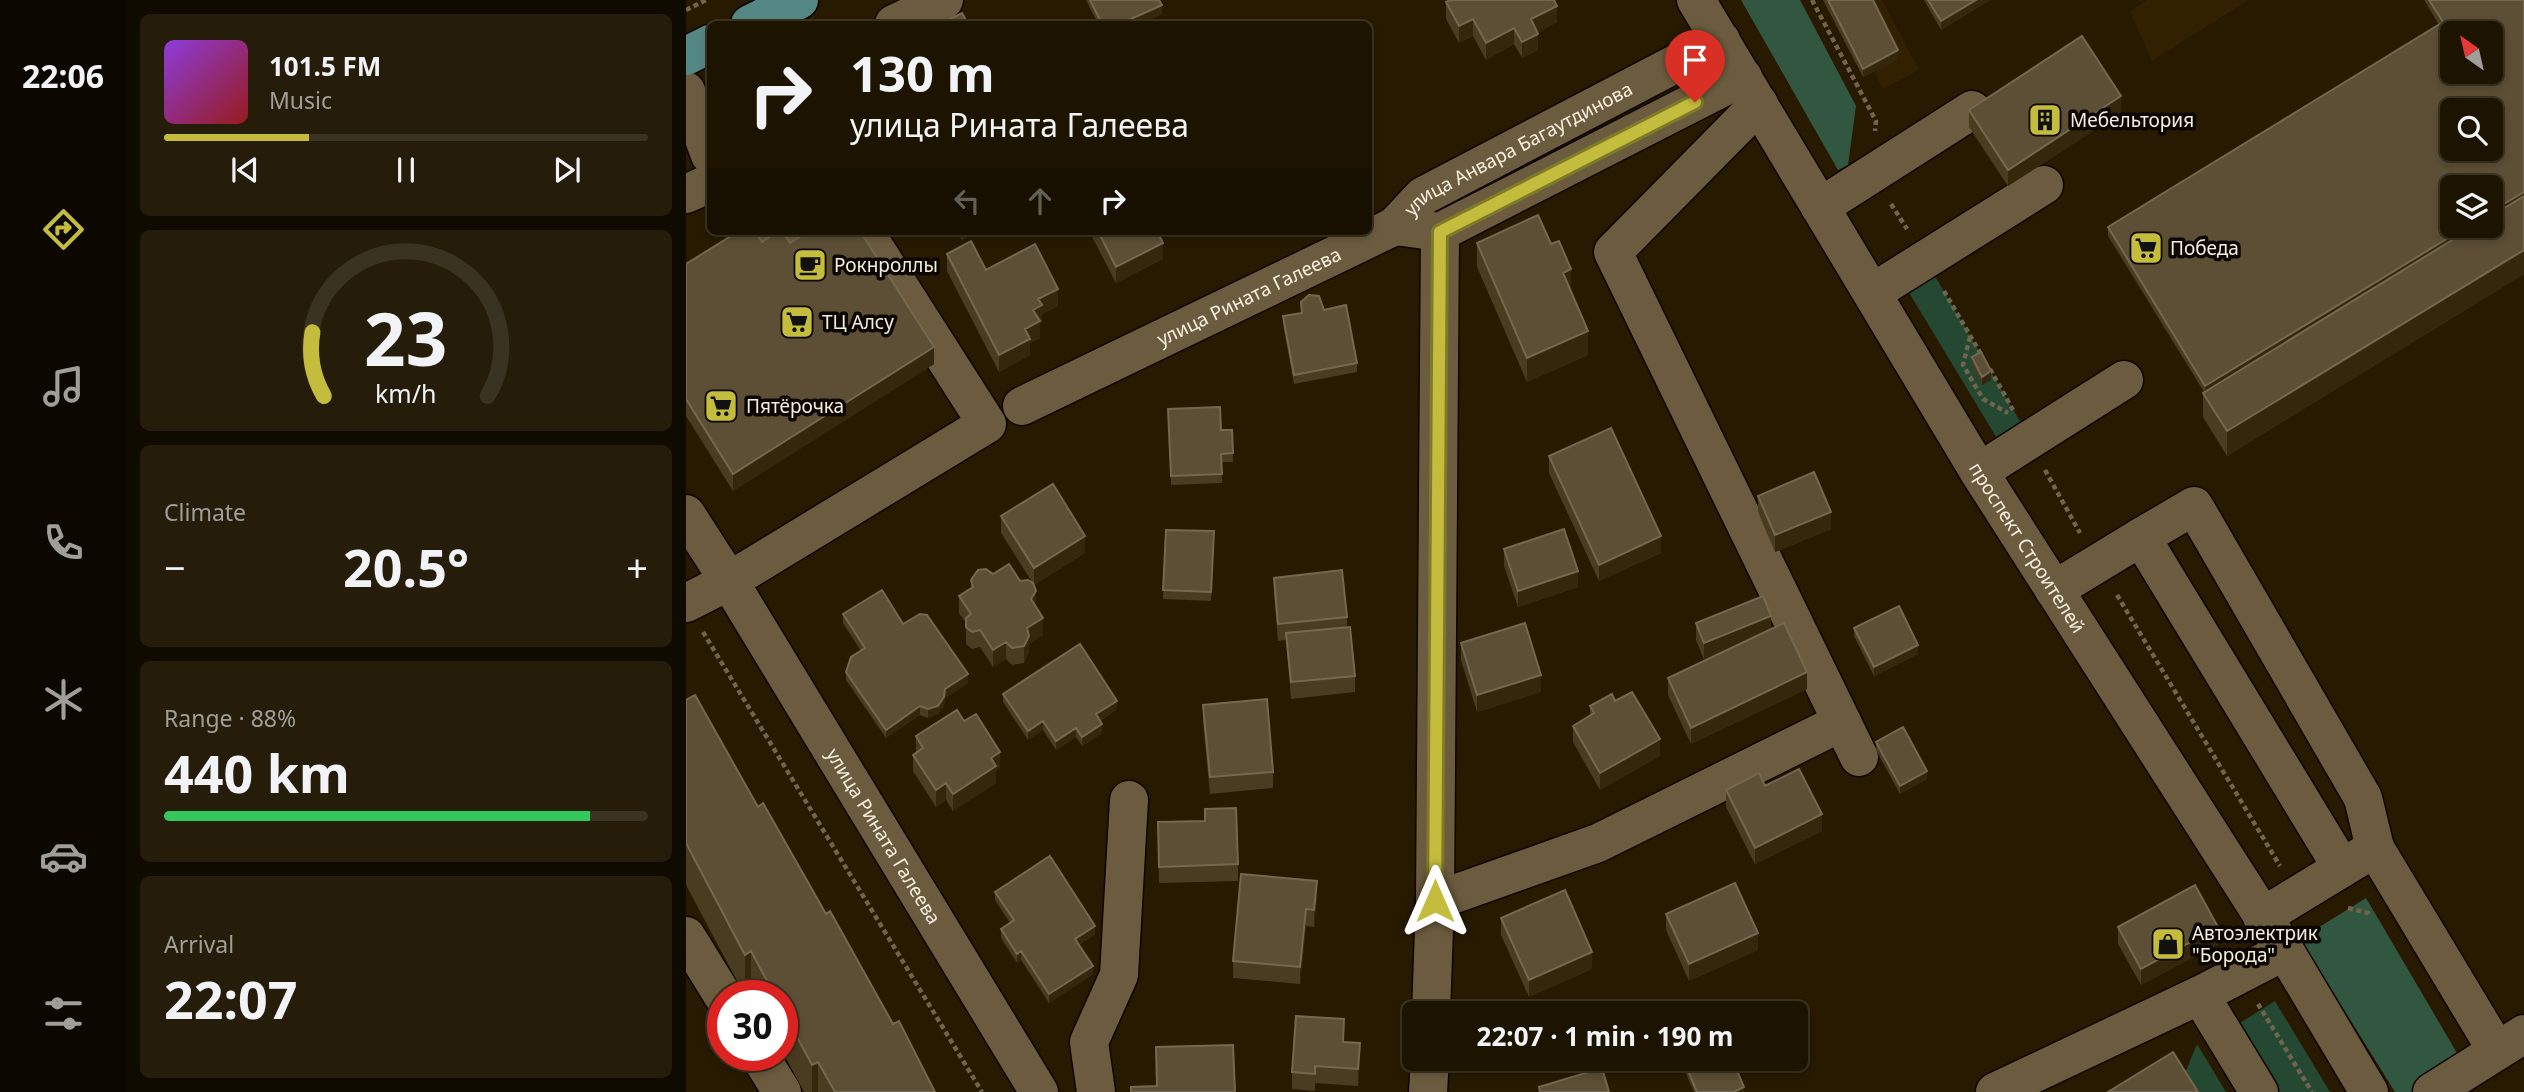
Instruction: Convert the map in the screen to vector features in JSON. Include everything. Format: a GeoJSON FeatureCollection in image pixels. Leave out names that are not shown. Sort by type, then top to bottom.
{"type":"FeatureCollection","features":[{"type":"Feature","properties":{"kind":"main road"},"geometry":{"type":"LineString","coordinates":[[756,21],[799,0]]}},
{"type":"Feature","properties":{"kind":"main road"},"geometry":{"type":"LineString","coordinates":[[686,56],[707,46]]}},
{"type":"Feature","properties":{"kind":"street"},"geometry":{"type":"LineString","coordinates":[[900,21],[944,0]]}},
{"type":"Feature","properties":{"kind":"street","name":"проспект Строителей"},"geometry":{"type":"LineString","coordinates":[[1696,0],[1979,472],[2263,916],[2369,1092]]}},
{"type":"Feature","properties":{"kind":"street","name":"улица Анвара Багаутдинова"},"geometry":{"type":"LineString","coordinates":[[1395,226],[1423,196],[1721,40]]}},
{"type":"Feature","properties":{"kind":"street"},"geometry":{"type":"LineString","coordinates":[[1395,226],[1440,232],[1751,91]]}},
{"type":"Feature","properties":{"kind":"street"},"geometry":{"type":"LineString","coordinates":[[1751,91],[1613,252],[1859,757]]}},
{"type":"Feature","properties":{"kind":"street"},"geometry":{"type":"LineString","coordinates":[[1820,207],[1972,110]]}},
{"type":"Feature","properties":{"kind":"street"},"geometry":{"type":"LineString","coordinates":[[686,194],[707,184]]}},
{"type":"Feature","properties":{"kind":"street"},"geometry":{"type":"LineString","coordinates":[[1871,293],[2044,185]]}},
{"type":"Feature","properties":{"kind":"street","name":"улица Рината Галеева"},"geometry":{"type":"LineString","coordinates":[[1022,406],[1395,226]]}},
{"type":"Feature","properties":{"kind":"street","name":"улица Анвара Багаутдинова"},"geometry":{"type":"LineString","coordinates":[[1431,1001],[1435,901],[1440,232]]}},
{"type":"Feature","properties":{"kind":"street"},"geometry":{"type":"LineString","coordinates":[[693,615],[729,581],[986,424],[867,235]]}},
{"type":"Feature","properties":{"kind":"street"},"geometry":{"type":"LineString","coordinates":[[1979,472],[2024,430],[2124,380]]}},
{"type":"Feature","properties":{"kind":"street"},"geometry":{"type":"LineString","coordinates":[[2054,590],[2194,506],[2363,798],[2375,848],[2510,1042],[2432,1092]]}},
{"type":"Feature","properties":{"kind":"street","name":"улица Рината Галеева"},"geometry":{"type":"LineString","coordinates":[[686,514],[1039,1092]]}},
{"type":"Feature","properties":{"kind":"street"},"geometry":{"type":"LineString","coordinates":[[2141,537],[2342,868]]}},
{"type":"Feature","properties":{"kind":"street"},"geometry":{"type":"LineString","coordinates":[[1435,901],[1598,843],[1842,723]]}},
{"type":"Feature","properties":{"kind":"street"},"geometry":{"type":"LineString","coordinates":[[1096,1092],[1089,1042],[1119,975],[1129,800]]}},
{"type":"Feature","properties":{"kind":"street"},"geometry":{"type":"LineString","coordinates":[[2263,916],[2375,848]]}},
{"type":"Feature","properties":{"kind":"street"},"geometry":{"type":"LineString","coordinates":[[686,936],[713,980]]}},
{"type":"Feature","properties":{"kind":"street"},"geometry":{"type":"LineString","coordinates":[[1995,1092],[2200,995],[2285,951]]}},
{"type":"Feature","properties":{"kind":"street"},"geometry":{"type":"LineString","coordinates":[[2200,995],[2259,1092]]}},
{"type":"Feature","properties":{"kind":"street"},"geometry":{"type":"LineString","coordinates":[[769,1071],[782,1092]]}},
{"type":"Feature","properties":{"kind":"street"},"geometry":{"type":"LineString","coordinates":[[1429,1092],[1430,1071]]}},
{"type":"Feature","properties":{"kind":"path"},"geometry":{"type":"LineString","coordinates":[[686,10],[706,0]]}},
{"type":"Feature","properties":{"kind":"path"},"geometry":{"type":"LineString","coordinates":[[2024,430],[1983,399],[1964,365],[1970,336],[2024,430],[2052,485],[2297,895],[2368,913],[2375,924]]}},
{"type":"Feature","properties":{"kind":"path"},"geometry":{"type":"LineString","coordinates":[[693,615],[982,1092]]}},
{"type":"Feature","properties":{"kind":"path"},"geometry":{"type":"LineString","coordinates":[[2249,970],[2258,1003],[2312,1092]]}},
{"type":"Feature","properties":{"kind":"shaded area"},"geometry":{"type":"Polygon","coordinates":[[[1836,0],[1882,0],[1919,70],[1883,89],[1836,0]]]}},
{"type":"Feature","properties":{"kind":"shaded area"},"geometry":{"type":"Polygon","coordinates":[[[2147,0],[2248,0],[2152,61],[2130,11],[2147,0]]]}},
{"type":"Feature","properties":{"kind":"green space"},"geometry":{"type":"Polygon","coordinates":[[[1741,0],[1800,0],[1856,106],[1848,165],[1838,170],[1741,0]]]}},
{"type":"Feature","properties":{"kind":"green space"},"geometry":{"type":"Polygon","coordinates":[[[1925,259],[2031,440],[2007,455],[1899,276],[1925,259]]]}},
{"type":"Feature","properties":{"kind":"green space"},"geometry":{"type":"Polygon","coordinates":[[[2366,898],[2467,1070],[2432,1092],[2395,1092],[2300,939],[2366,898]]]}},
{"type":"Feature","properties":{"kind":"green space"},"geometry":{"type":"Polygon","coordinates":[[[2275,1001],[2330,1092],[2277,1092],[2235,1026],[2275,1001]]]}},
{"type":"Feature","properties":{"kind":"green space"},"geometry":{"type":"Polygon","coordinates":[[[2197,1044],[2226,1092],[2177,1092],[2197,1044]]]}},
{"type":"Feature","properties":{"kind":"building"},"geometry":{"type":"Polygon","coordinates":[[[1090,0],[1159,0],[1162,5],[1127,21],[1100,21],[1090,0]]]}},
{"type":"Feature","properties":{"kind":"building"},"geometry":{"type":"Polygon","coordinates":[[[1554,0],[1557,6],[1531,19],[1538,34],[1522,42],[1514,28],[1486,43],[1473,19],[1459,26],[1446,2],[1554,0]]]}},
{"type":"Feature","properties":{"kind":"building"},"geometry":{"type":"Polygon","coordinates":[[[1828,0],[1873,0],[1898,50],[1863,69],[1828,0]]]}},
{"type":"Feature","properties":{"kind":"building"},"geometry":{"type":"Polygon","coordinates":[[[1928,0],[1976,0],[1941,21],[1928,0]]]}},
{"type":"Feature","properties":{"kind":"building"},"geometry":{"type":"Polygon","coordinates":[[[2429,0],[2524,0],[2524,192],[2503,204],[2503,175],[2440,175],[2440,238],[2448,238],[2205,386],[2108,227],[2440,24],[2440,84],[2503,84],[2503,21],[2442,21],[2429,0]]]}},
{"type":"Feature","properties":{"kind":"building"},"geometry":{"type":"Polygon","coordinates":[[[962,13],[966,21],[946,21],[962,13]]]}},
{"type":"Feature","properties":{"kind":"building","name":"Мебельтория"},"geometry":{"type":"Polygon","coordinates":[[[2082,36],[2121,96],[2008,170],[1969,110],[2082,36]]]}},
{"type":"Feature","properties":{"kind":"building"},"geometry":{"type":"Polygon","coordinates":[[[2524,196],[2524,250],[2227,431],[2203,393],[2455,238],[2503,238],[2503,209],[2524,196]]]}},
{"type":"Feature","properties":{"kind":"building"},"geometry":{"type":"Polygon","coordinates":[[[1538,215],[1551,244],[1559,241],[1571,269],[1563,273],[1588,331],[1527,358],[1477,243],[1538,215]]]}},
{"type":"Feature","properties":{"kind":"building","name":"ТЦ Алсу"},"geometry":{"type":"Polygon","coordinates":[[[733,235],[758,235],[762,242],[772,235],[785,235],[790,243],[803,235],[863,235],[934,347],[733,474],[686,399],[686,264],[733,235]]]}},
{"type":"Feature","properties":{"kind":"building"},"geometry":{"type":"Polygon","coordinates":[[[1100,235],[1159,235],[1163,243],[1116,267],[1100,235]]]}},
{"type":"Feature","properties":{"kind":"building"},"geometry":{"type":"Polygon","coordinates":[[[971,241],[986,270],[1035,244],[1058,289],[1038,299],[1042,305],[1033,310],[1040,321],[1025,329],[1030,339],[999,355],[947,254],[971,241]]]}},
{"type":"Feature","properties":{"kind":"building"},"geometry":{"type":"Polygon","coordinates":[[[1309,295],[1319,296],[1324,310],[1346,305],[1357,363],[1294,375],[1283,316],[1302,313],[1301,302],[1309,295]]]}},
{"type":"Feature","properties":{"kind":"building"},"geometry":{"type":"Polygon","coordinates":[[[1981,352],[1991,371],[1982,377],[1972,357],[1981,352]]]}},
{"type":"Feature","properties":{"kind":"building"},"geometry":{"type":"Polygon","coordinates":[[[1220,407],[1221,430],[1232,430],[1233,453],[1221,454],[1222,474],[1171,476],[1168,409],[1220,407]]]}},
{"type":"Feature","properties":{"kind":"building"},"geometry":{"type":"Polygon","coordinates":[[[1611,428],[1661,536],[1599,565],[1549,456],[1611,428]]]}},
{"type":"Feature","properties":{"kind":"building"},"geometry":{"type":"Polygon","coordinates":[[[1814,472],[1831,512],[1775,535],[1758,496],[1814,472]]]}},
{"type":"Feature","properties":{"kind":"building"},"geometry":{"type":"Polygon","coordinates":[[[1053,484],[1085,536],[1034,568],[1001,516],[1053,484]]]}},
{"type":"Feature","properties":{"kind":"building"},"geometry":{"type":"Polygon","coordinates":[[[1564,529],[1578,571],[1518,591],[1504,549],[1564,529]]]}},
{"type":"Feature","properties":{"kind":"building"},"geometry":{"type":"Polygon","coordinates":[[[1166,530],[1214,531],[1211,592],[1163,590],[1166,530]]]}},
{"type":"Feature","properties":{"kind":"building"},"geometry":{"type":"Polygon","coordinates":[[[1009,564],[1020,581],[1028,580],[1033,583],[1036,591],[1031,599],[1043,618],[1027,628],[1029,636],[1024,646],[1012,648],[1006,642],[993,650],[980,630],[972,632],[966,627],[966,618],[971,614],[959,596],[973,587],[971,580],[978,570],[986,569],[993,574],[1009,564]]]}},
{"type":"Feature","properties":{"kind":"building"},"geometry":{"type":"Polygon","coordinates":[[[1342,570],[1347,617],[1278,624],[1274,578],[1342,570]]]}},
{"type":"Feature","properties":{"kind":"building"},"geometry":{"type":"Polygon","coordinates":[[[882,590],[903,624],[920,614],[927,615],[968,674],[945,689],[944,697],[938,706],[928,709],[920,706],[886,730],[846,672],[851,657],[865,648],[843,614],[882,590]]]}},
{"type":"Feature","properties":{"kind":"building"},"geometry":{"type":"Polygon","coordinates":[[[1763,596],[1771,616],[1704,643],[1696,623],[1763,596]]]}},
{"type":"Feature","properties":{"kind":"building"},"geometry":{"type":"Polygon","coordinates":[[[1899,606],[1918,645],[1874,667],[1854,628],[1899,606]]]}},
{"type":"Feature","properties":{"kind":"building"},"geometry":{"type":"Polygon","coordinates":[[[1525,623],[1541,675],[1477,695],[1461,643],[1525,623]]]}},
{"type":"Feature","properties":{"kind":"building"},"geometry":{"type":"Polygon","coordinates":[[[1784,623],[1807,672],[1691,728],[1668,678],[1784,623]]]}},
{"type":"Feature","properties":{"kind":"building"},"geometry":{"type":"Polygon","coordinates":[[[1350,627],[1355,676],[1291,682],[1286,633],[1350,627]]]}},
{"type":"Feature","properties":{"kind":"building"},"geometry":{"type":"Polygon","coordinates":[[[1080,644],[1117,701],[1096,714],[1102,724],[1082,737],[1076,728],[1056,741],[1043,721],[1028,731],[1003,694],[1080,644]]]}},
{"type":"Feature","properties":{"kind":"building"},"geometry":{"type":"Polygon","coordinates":[[[1632,692],[1660,739],[1600,773],[1573,726],[1594,713],[1590,706],[1612,694],[1615,701],[1632,692]]]}},
{"type":"Feature","properties":{"kind":"building"},"geometry":{"type":"Polygon","coordinates":[[[695,695],[758,807],[763,803],[826,914],[830,911],[893,1024],[899,1021],[935,1092],[835,1092],[818,1062],[812,1065],[798,1039],[798,980],[766,980],[751,951],[745,955],[686,843],[686,700],[695,695]]]}},
{"type":"Feature","properties":{"kind":"building"},"geometry":{"type":"Polygon","coordinates":[[[1267,699],[1273,772],[1210,777],[1203,705],[1267,699]]]}},
{"type":"Feature","properties":{"kind":"building"},"geometry":{"type":"Polygon","coordinates":[[[957,710],[964,721],[976,714],[1000,752],[991,758],[996,766],[953,794],[946,783],[936,790],[913,755],[923,748],[916,736],[957,710]]]}},
{"type":"Feature","properties":{"kind":"building"},"geometry":{"type":"Polygon","coordinates":[[[1903,727],[1927,771],[1900,786],[1876,742],[1903,727]]]}},
{"type":"Feature","properties":{"kind":"building"},"geometry":{"type":"Polygon","coordinates":[[[1799,769],[1822,814],[1755,848],[1726,790],[1759,773],[1765,786],[1799,769]]]}},
{"type":"Feature","properties":{"kind":"building"},"geometry":{"type":"Polygon","coordinates":[[[1236,808],[1238,864],[1159,867],[1158,822],[1205,821],[1205,809],[1236,808]]]}},
{"type":"Feature","properties":{"kind":"building"},"geometry":{"type":"Polygon","coordinates":[[[1050,856],[1095,926],[1075,939],[1093,966],[1049,994],[1021,951],[1017,954],[1001,929],[1014,920],[995,892],[1050,856]]]}},
{"type":"Feature","properties":{"kind":"building"},"geometry":{"type":"Polygon","coordinates":[[[1241,874],[1317,881],[1314,910],[1306,909],[1300,967],[1233,961],[1241,874]]]}},
{"type":"Feature","properties":{"kind":"building"},"geometry":{"type":"Polygon","coordinates":[[[1735,883],[1758,933],[1689,964],[1666,914],[1735,883]]]}},
{"type":"Feature","properties":{"kind":"building","name":"Автоэлектрик \"Борода\""},"geometry":{"type":"Polygon","coordinates":[[[2195,885],[2218,927],[2141,969],[2118,927],[2195,885]]]}},
{"type":"Feature","properties":{"kind":"building"},"geometry":{"type":"Polygon","coordinates":[[[1565,890],[1592,952],[1529,980],[1501,918],[1565,890]]]}},
{"type":"Feature","properties":{"kind":"building"},"geometry":{"type":"Polygon","coordinates":[[[1296,1016],[1344,1019],[1343,1042],[1360,1043],[1358,1069],[1315,1066],[1315,1074],[1292,1072],[1296,1016]]]}},
{"type":"Feature","properties":{"kind":"building"},"geometry":{"type":"Polygon","coordinates":[[[1233,1045],[1235,1092],[1131,1092],[1131,1087],[1157,1086],[1156,1047],[1233,1045]]]}},
{"type":"Feature","properties":{"kind":"building"},"geometry":{"type":"Polygon","coordinates":[[[2173,1052],[2198,1092],[2108,1092],[2173,1052]]]}},
{"type":"Feature","properties":{"kind":"building"},"geometry":{"type":"Polygon","coordinates":[[[1592,1071],[1603,1071],[1609,1092],[1540,1092],[1539,1087],[1592,1071]]]}},
{"type":"Feature","properties":{"kind":"building"},"geometry":{"type":"Polygon","coordinates":[[[1688,1071],[1737,1071],[1744,1087],[1734,1092],[1697,1092],[1688,1071]]]}},
{"type":"Feature","properties":{"kind":"place","name":"Мебельтория"},"geometry":{"type":"Point","coordinates":[2045,120]}},
{"type":"Feature","properties":{"kind":"place","name":"Победа"},"geometry":{"type":"Point","coordinates":[2146,248]}},
{"type":"Feature","properties":{"kind":"place","name":"Рокнроллы"},"geometry":{"type":"Point","coordinates":[810,265]}},
{"type":"Feature","properties":{"kind":"place","name":"ТЦ Алсу"},"geometry":{"type":"Point","coordinates":[797,322]}},
{"type":"Feature","properties":{"kind":"place","name":"Пятёрочка"},"geometry":{"type":"Point","coordinates":[721,406]}},
{"type":"Feature","properties":{"kind":"place","name":"Автоэлектрик \"Борода\""},"geometry":{"type":"Point","coordinates":[2168,944]}},
{"type":"Feature","properties":{"kind":"route"},"geometry":{"type":"LineString","coordinates":[[1435,901],[1440,232],[1695,102]]}}]}
